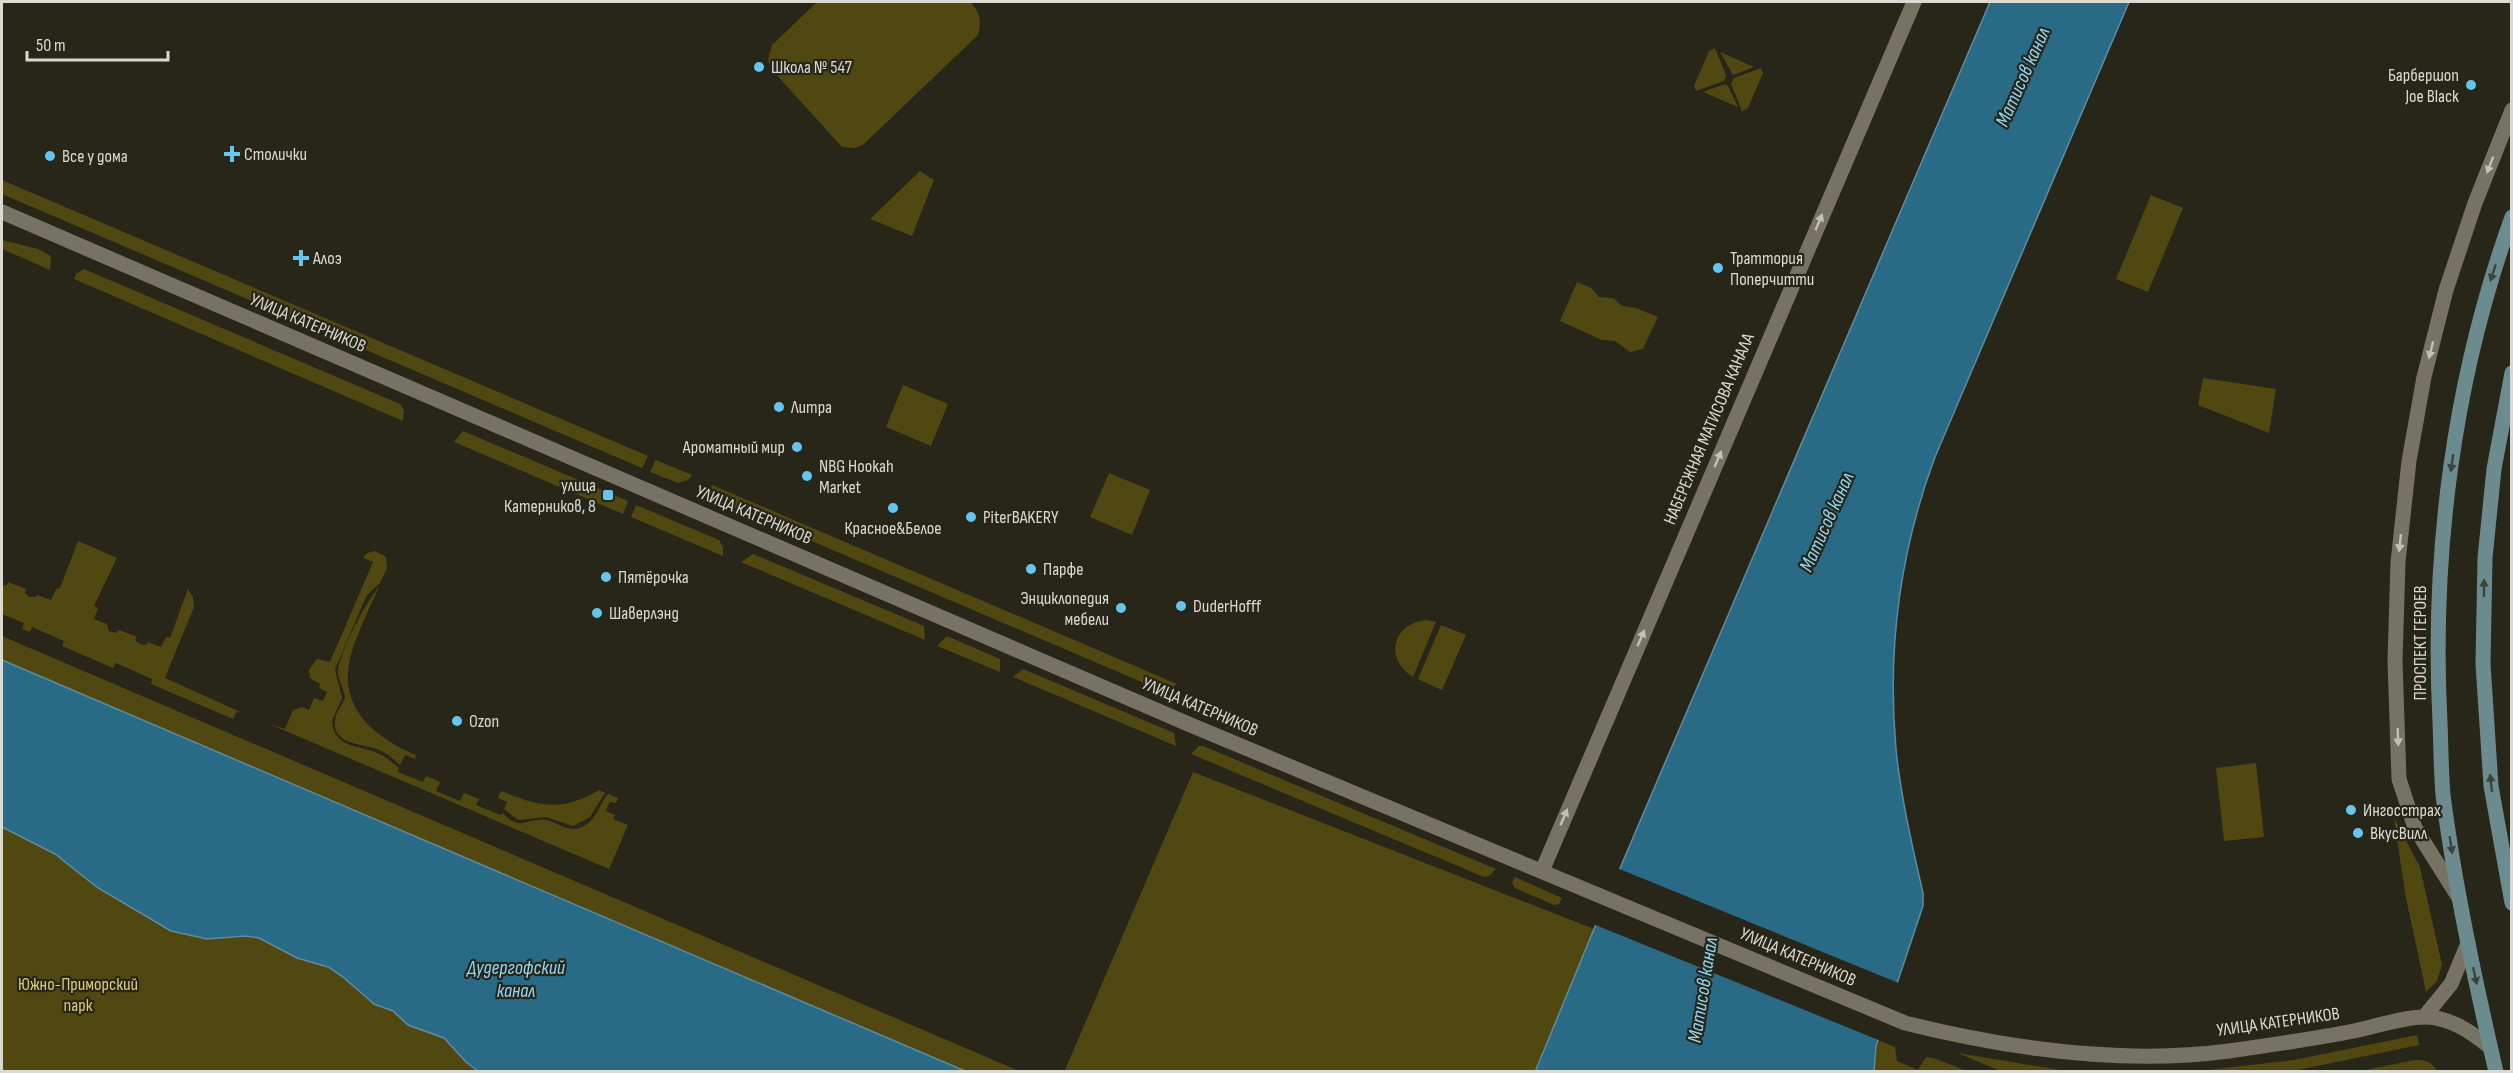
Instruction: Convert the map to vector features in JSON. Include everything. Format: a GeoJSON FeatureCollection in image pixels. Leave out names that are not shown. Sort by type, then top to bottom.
{"type":"FeatureCollection","features":[{"type":"Feature","properties":{"kind":"street","name":"НАБЕРЕЖНАЯ МАТИСОВА КАНАЛА"},"geometry":{"type":"LineString","coordinates":[[1542,872],[1914,2]]}},
{"type":"Feature","properties":{"kind":"street"},"geometry":{"type":"LineString","coordinates":[[2459,898],[2415,828],[2399,779],[2395,661],[2398,562],[2409,461],[2424,377],[2446,290],[2475,204],[2511,110]]}},
{"type":"Feature","properties":{"kind":"street","name":"УЛИЦА КАТЕРНИКОВ"},"geometry":{"type":"LineString","coordinates":[[2,212],[1193,726],[1905,1023],[1952,1035],[2051,1050],[2085,1054],[2159,1055],[2225,1051],[2323,1037],[2424,1017],[2442,1019],[2459,1026],[2490,1047]]}},
{"type":"Feature","properties":{"kind":"street","name":"ПРОСПЕКТ ГЕРОЕВ"},"geometry":{"type":"LineString","coordinates":[[2496,1071],[2459,898],[2443,793],[2437,663],[2441,561],[2451,464],[2465,382],[2484,303],[2511,217]]}},
{"type":"Feature","properties":{"kind":"street"},"geometry":{"type":"LineString","coordinates":[[2511,373],[2494,469],[2485,558],[2482,664],[2491,786],[2511,903]]}},
{"type":"Feature","properties":{"kind":"street"},"geometry":{"type":"LineString","coordinates":[[2424,1017],[2451,984],[2460,967],[2468,943]]}},
{"type":"Feature","properties":{"kind":"green space"},"geometry":{"type":"Polygon","coordinates":[[[817,2],[970,2],[978,13],[979,30],[978,35],[864,144],[856,148],[842,147],[773,71],[768,60],[772,45],[817,2]]]}},
{"type":"Feature","properties":{"kind":"green space"},"geometry":{"type":"Polygon","coordinates":[[[1715,48],[1726,75],[1724,81],[1696,91],[1694,86],[1709,51],[1715,48]]]}},
{"type":"Feature","properties":{"kind":"green space"},"geometry":{"type":"Polygon","coordinates":[[[1720,52],[1754,67],[1733,75],[1720,52]]]}},
{"type":"Feature","properties":{"kind":"green space"},"geometry":{"type":"Polygon","coordinates":[[[1761,68],[1763,73],[1748,108],[1742,111],[1731,84],[1734,78],[1761,68]]]}},
{"type":"Feature","properties":{"kind":"green space"},"geometry":{"type":"Polygon","coordinates":[[[1725,84],[1728,86],[1738,107],[1703,92],[1725,84]]]}},
{"type":"Feature","properties":{"kind":"green space"},"geometry":{"type":"Polygon","coordinates":[[[920,171],[934,180],[912,236],[870,219],[920,171]]]}},
{"type":"Feature","properties":{"kind":"green space"},"geometry":{"type":"Polygon","coordinates":[[[2,180],[648,456],[642,468],[2,194],[2,180]]]}},
{"type":"Feature","properties":{"kind":"green space"},"geometry":{"type":"Polygon","coordinates":[[[2151,195],[2183,208],[2148,292],[2116,279],[2151,195]]]}},
{"type":"Feature","properties":{"kind":"green space"},"geometry":{"type":"Polygon","coordinates":[[[2,240],[38,249],[51,256],[50,270],[2,249],[2,240]]]}},
{"type":"Feature","properties":{"kind":"green space"},"geometry":{"type":"Polygon","coordinates":[[[84,269],[400,404],[404,410],[403,421],[74,279],[76,274],[84,269]]]}},
{"type":"Feature","properties":{"kind":"green space"},"geometry":{"type":"Polygon","coordinates":[[[1577,282],[1591,288],[1599,297],[1613,298],[1622,306],[1636,308],[1658,317],[1643,349],[1630,352],[1615,341],[1602,340],[1560,321],[1577,282]]]}},
{"type":"Feature","properties":{"kind":"green space"},"geometry":{"type":"Polygon","coordinates":[[[2203,378],[2276,389],[2269,433],[2198,405],[2203,378]]]}},
{"type":"Feature","properties":{"kind":"green space"},"geometry":{"type":"Polygon","coordinates":[[[903,385],[948,404],[931,446],[886,427],[903,385]]]}},
{"type":"Feature","properties":{"kind":"green space"},"geometry":{"type":"Polygon","coordinates":[[[463,431],[628,501],[623,514],[454,442],[463,431]]]}},
{"type":"Feature","properties":{"kind":"green space"},"geometry":{"type":"Polygon","coordinates":[[[656,459],[692,475],[688,480],[678,483],[650,472],[656,459]]]}},
{"type":"Feature","properties":{"kind":"green space"},"geometry":{"type":"Polygon","coordinates":[[[1109,473],[1150,490],[1132,535],[1090,517],[1109,473]]]}},
{"type":"Feature","properties":{"kind":"green space"},"geometry":{"type":"Polygon","coordinates":[[[712,485],[1177,684],[1165,692],[716,500],[711,491],[712,485]]]}},
{"type":"Feature","properties":{"kind":"green space"},"geometry":{"type":"Polygon","coordinates":[[[636,505],[719,540],[723,547],[723,556],[631,517],[636,505]]]}},
{"type":"Feature","properties":{"kind":"green space"},"geometry":{"type":"Polygon","coordinates":[[[78,541],[117,558],[94,606],[98,608],[94,619],[107,624],[109,631],[116,633],[119,630],[137,637],[135,640],[140,644],[146,645],[148,642],[161,647],[166,637],[170,638],[188,589],[193,597],[194,607],[165,678],[245,714],[237,711],[233,719],[151,684],[152,679],[116,663],[113,668],[62,646],[64,641],[32,627],[30,632],[22,629],[24,623],[2,614],[2,586],[7,585],[8,582],[26,589],[25,593],[29,597],[37,595],[51,600],[56,589],[60,588],[78,541]]]}},
{"type":"Feature","properties":{"kind":"green space"},"geometry":{"type":"Polygon","coordinates":[[[375,551],[386,557],[387,568],[380,583],[367,595],[335,669],[342,698],[332,721],[337,736],[347,744],[382,755],[399,768],[398,772],[423,782],[426,776],[440,782],[436,791],[460,801],[464,793],[479,799],[476,805],[501,815],[503,813],[514,822],[546,820],[567,828],[577,829],[591,821],[608,794],[618,798],[616,803],[610,802],[606,811],[615,815],[613,819],[628,825],[609,869],[267,723],[285,729],[293,710],[302,707],[309,710],[314,698],[323,701],[327,692],[319,688],[320,684],[310,678],[309,670],[317,659],[330,662],[373,562],[363,558],[367,553],[375,551]]]}},
{"type":"Feature","properties":{"kind":"green space"},"geometry":{"type":"Polygon","coordinates":[[[753,554],[924,626],[925,640],[741,562],[753,554]]]}},
{"type":"Feature","properties":{"kind":"green space"},"geometry":{"type":"Polygon","coordinates":[[[379,587],[353,648],[348,668],[348,686],[352,701],[360,715],[371,727],[384,738],[416,755],[415,759],[405,755],[400,765],[377,749],[349,742],[338,734],[335,728],[338,711],[345,698],[338,674],[343,652],[367,604],[379,587]]]}},
{"type":"Feature","properties":{"kind":"green space"},"geometry":{"type":"Polygon","coordinates":[[[1427,620],[1436,622],[1413,677],[1398,660],[1395,651],[1396,642],[1406,628],[1427,620]]]}},
{"type":"Feature","properties":{"kind":"green space"},"geometry":{"type":"Polygon","coordinates":[[[1441,625],[1466,635],[1442,690],[1418,679],[1441,625]]]}},
{"type":"Feature","properties":{"kind":"green space"},"geometry":{"type":"Polygon","coordinates":[[[2,636],[1019,1071],[965,1071],[2,660],[2,636]]]}},
{"type":"Feature","properties":{"kind":"green space"},"geometry":{"type":"Polygon","coordinates":[[[947,636],[1000,659],[1000,672],[937,646],[947,636]]]}},
{"type":"Feature","properties":{"kind":"green space"},"geometry":{"type":"Polygon","coordinates":[[[1023,669],[1174,733],[1176,746],[1013,677],[1023,669]]]}},
{"type":"Feature","properties":{"kind":"green space"},"geometry":{"type":"Polygon","coordinates":[[[1199,746],[1496,869],[1489,876],[1484,877],[1191,754],[1199,746]]]}},
{"type":"Feature","properties":{"kind":"green space"},"geometry":{"type":"Polygon","coordinates":[[[2256,763],[2264,837],[2224,841],[2216,768],[2256,763]]]}},
{"type":"Feature","properties":{"kind":"green space"},"geometry":{"type":"Polygon","coordinates":[[[1193,772],[1594,929],[1535,1071],[1055,1072],[1065,1070],[1193,772]]]}},
{"type":"Feature","properties":{"kind":"green space"},"geometry":{"type":"Polygon","coordinates":[[[599,790],[605,793],[590,817],[573,826],[546,817],[518,820],[504,809],[507,802],[498,798],[501,791],[527,801],[550,805],[573,802],[599,790]]]}},
{"type":"Feature","properties":{"kind":"green space"},"geometry":{"type":"Polygon","coordinates":[[[2394,818],[2420,867],[2442,965],[2437,981],[2426,992],[2405,893],[2394,818]]]}},
{"type":"Feature","properties":{"kind":"green space","name":"Южно-Приморский парк"},"geometry":{"type":"Polygon","coordinates":[[[2,827],[55,854],[98,888],[171,931],[207,939],[246,936],[259,938],[328,967],[343,977],[368,1000],[393,1011],[408,1025],[444,1038],[478,1071],[2,1072],[2,827]]]}},
{"type":"Feature","properties":{"kind":"green space"},"geometry":{"type":"Polygon","coordinates":[[[1515,877],[1562,898],[1559,904],[1554,905],[1515,888],[1512,883],[1515,877]]]}},
{"type":"Feature","properties":{"kind":"green space"},"geometry":{"type":"Polygon","coordinates":[[[2417,1035],[2419,1045],[2293,1071],[2199,1071],[2294,1060],[2417,1035]]]}},
{"type":"Feature","properties":{"kind":"green space"},"geometry":{"type":"Polygon","coordinates":[[[1878,1040],[1895,1047],[1897,1061],[1918,1070],[1926,1057],[1967,1071],[1874,1072],[1874,1053],[1878,1040]]]}},
{"type":"Feature","properties":{"kind":"green space"},"geometry":{"type":"Polygon","coordinates":[[[1958,1053],[2066,1071],[2000,1071],[1958,1053]]]}},
{"type":"Feature","properties":{"kind":"green space"},"geometry":{"type":"Polygon","coordinates":[[[2415,1060],[2428,1062],[2437,1071],[2360,1071],[2415,1060]]]}},
{"type":"Feature","properties":{"kind":"water","name":"Матисов канал"},"geometry":{"type":"Polygon","coordinates":[[[1990,2],[2129,2],[1935,457],[1913,528],[1905,564],[1895,637],[1894,712],[1901,785],[1923,893],[1923,906],[1876,1046],[1874,1071],[1535,1072],[1594,929],[1990,2]]]}},
{"type":"Feature","properties":{"kind":"water","name":"Дудергофский канал"},"geometry":{"type":"Polygon","coordinates":[[[2,660],[965,1071],[478,1071],[466,1062],[444,1038],[408,1025],[393,1011],[374,1004],[328,967],[297,958],[259,938],[246,936],[207,939],[171,931],[98,888],[55,854],[2,827],[2,660]]]}},
{"type":"Feature","properties":{"kind":"pier"},"geometry":{"type":"Polygon","coordinates":[[[1617,868],[1901,984],[1881,1041],[1593,924],[1617,868]]]}},
{"type":"Feature","properties":{"kind":"place","name":"Школа № 547"},"geometry":{"type":"Point","coordinates":[759,67]}},
{"type":"Feature","properties":{"kind":"place","name":"Барбершоп Joe Black"},"geometry":{"type":"Point","coordinates":[2471,85]}},
{"type":"Feature","properties":{"kind":"place","name":"Столички"},"geometry":{"type":"Point","coordinates":[232,154]}},
{"type":"Feature","properties":{"kind":"place","name":"Все у дома"},"geometry":{"type":"Point","coordinates":[50,156]}},
{"type":"Feature","properties":{"kind":"place","name":"Алоэ"},"geometry":{"type":"Point","coordinates":[301,258]}},
{"type":"Feature","properties":{"kind":"place","name":"Траттория Поперчитти"},"geometry":{"type":"Point","coordinates":[1718,268]}},
{"type":"Feature","properties":{"kind":"place","name":"Литра"},"geometry":{"type":"Point","coordinates":[779,407]}},
{"type":"Feature","properties":{"kind":"place","name":"Ароматный мир"},"geometry":{"type":"Point","coordinates":[797,447]}},
{"type":"Feature","properties":{"kind":"place","name":"NBG Hookah Market"},"geometry":{"type":"Point","coordinates":[807,476]}},
{"type":"Feature","properties":{"kind":"place","name":"улица Катерников, 8"},"geometry":{"type":"Point","coordinates":[608,495]}},
{"type":"Feature","properties":{"kind":"place","name":"Красное&Белое"},"geometry":{"type":"Point","coordinates":[893,508]}},
{"type":"Feature","properties":{"kind":"place","name":"PiterBAKERY"},"geometry":{"type":"Point","coordinates":[971,517]}},
{"type":"Feature","properties":{"kind":"place","name":"Парфе"},"geometry":{"type":"Point","coordinates":[1031,569]}},
{"type":"Feature","properties":{"kind":"place","name":"Пятёрочка"},"geometry":{"type":"Point","coordinates":[606,577]}},
{"type":"Feature","properties":{"kind":"place","name":"DuderHofff"},"geometry":{"type":"Point","coordinates":[1181,606]}},
{"type":"Feature","properties":{"kind":"place","name":"Энциклопедия мебели"},"geometry":{"type":"Point","coordinates":[1121,608]}},
{"type":"Feature","properties":{"kind":"place","name":"Шаверлэнд"},"geometry":{"type":"Point","coordinates":[597,613]}},
{"type":"Feature","properties":{"kind":"place","name":"Ozon"},"geometry":{"type":"Point","coordinates":[457,721]}},
{"type":"Feature","properties":{"kind":"place","name":"Ингосстрах"},"geometry":{"type":"Point","coordinates":[2351,810]}},
{"type":"Feature","properties":{"kind":"place","name":"ВкусВилл"},"geometry":{"type":"Point","coordinates":[2358,833]}}]}
